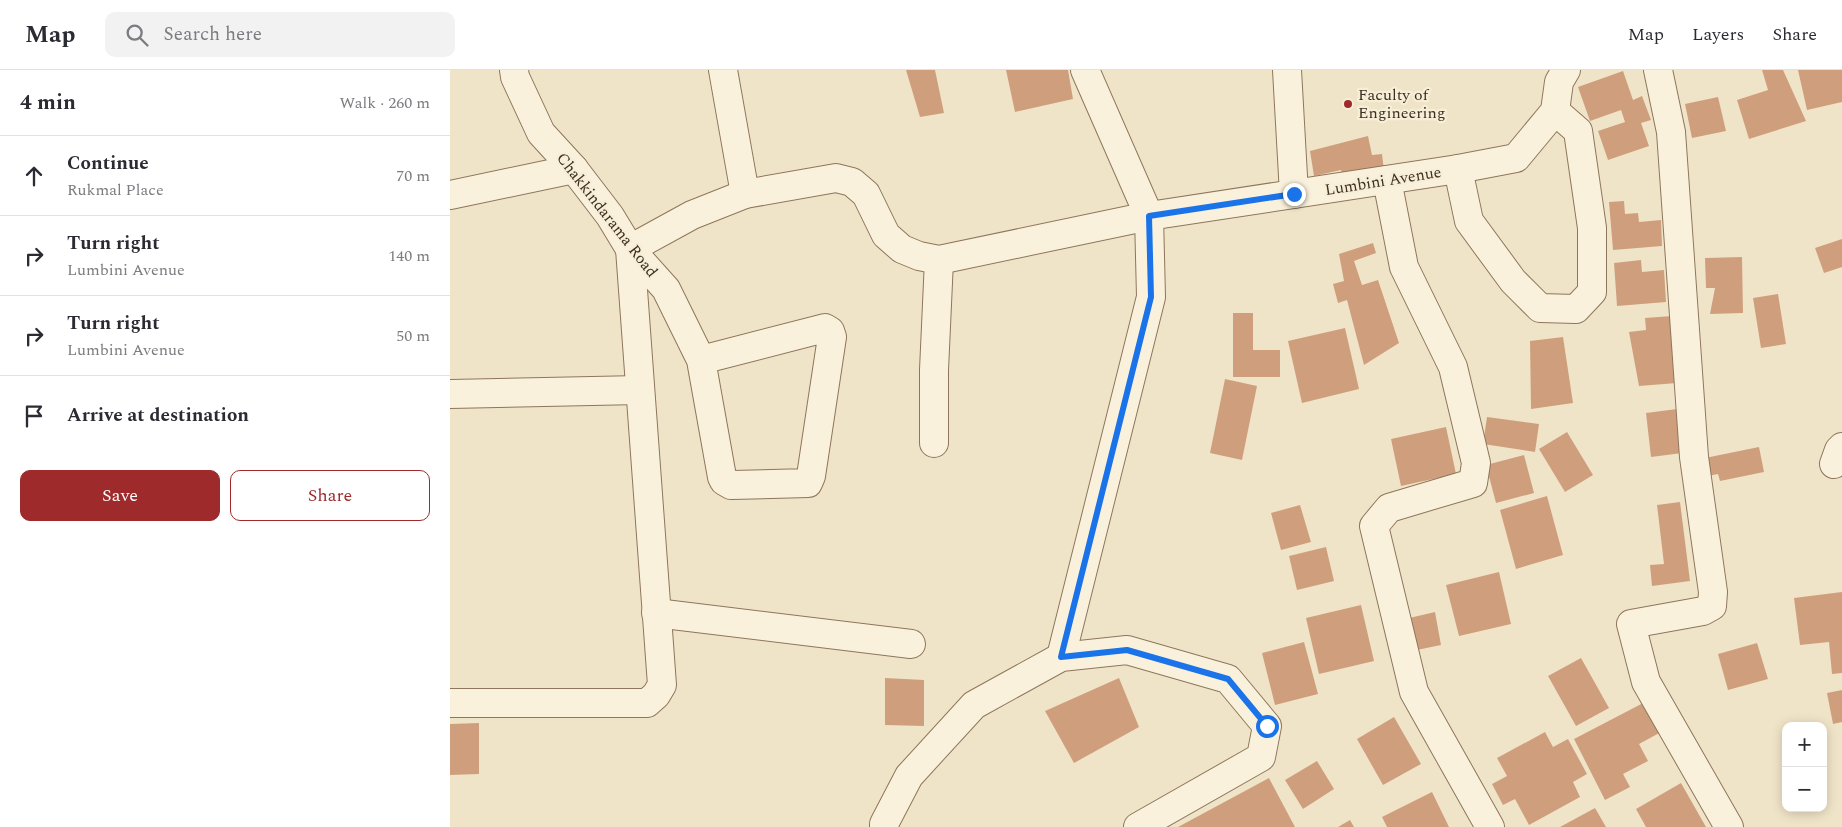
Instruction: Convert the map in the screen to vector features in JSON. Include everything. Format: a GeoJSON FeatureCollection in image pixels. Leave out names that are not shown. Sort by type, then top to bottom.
{"type":"FeatureCollection","features":[{"type":"Feature","properties":{"kind":"street","name":"Chakkindarama Road"},"geometry":{"type":"LineString","coordinates":[[514,70],[515,77],[540,133],[574,169],[610,216],[630,249],[666,289],[701,360],[724,481],[731,485],[808,483],[811,476],[832,337],[830,331],[825,328],[701,360]]}},
{"type":"Feature","properties":{"kind":"street"},"geometry":{"type":"LineString","coordinates":[[722,70],[745,194]]}},
{"type":"Feature","properties":{"kind":"street"},"geometry":{"type":"LineString","coordinates":[[1061,657],[1151,297],[1149,216],[1085,70]]}},
{"type":"Feature","properties":{"kind":"street"},"geometry":{"type":"LineString","coordinates":[[1287,70],[1294,194]]}},
{"type":"Feature","properties":{"kind":"street"},"geometry":{"type":"LineString","coordinates":[[1458,169],[1468,221],[1513,281],[1540,308],[1576,309],[1592,292],[1592,228],[1578,131],[1555,111],[1559,82],[1566,70]]}},
{"type":"Feature","properties":{"kind":"street"},"geometry":{"type":"LineString","coordinates":[[1658,70],[1671,132],[1694,457],[1714,592],[1712,606],[1703,611],[1630,624],[1646,682],[1729,827]]}},
{"type":"Feature","properties":{"kind":"street","name":"Lumbini Avenue"},"geometry":{"type":"LineString","coordinates":[[939,260],[1149,216],[1458,169],[1516,158],[1555,111]]}},
{"type":"Feature","properties":{"kind":"street"},"geometry":{"type":"LineString","coordinates":[[450,195],[574,169]]}},
{"type":"Feature","properties":{"kind":"street"},"geometry":{"type":"LineString","coordinates":[[450,703],[647,703],[656,695],[662,685],[630,249],[692,215],[745,194],[836,178],[852,182],[866,194],[886,235],[902,249],[919,256],[939,260],[934,370],[934,443]]}},
{"type":"Feature","properties":{"kind":"street"},"geometry":{"type":"LineString","coordinates":[[1387,180],[1404,267],[1454,367],[1476,463],[1473,483],[1390,508],[1374,526],[1414,692],[1490,827]]}},
{"type":"Feature","properties":{"kind":"street"},"geometry":{"type":"LineString","coordinates":[[450,394],[640,390]]}},
{"type":"Feature","properties":{"kind":"street"},"geometry":{"type":"LineString","coordinates":[[656,613],[911,644]]}},
{"type":"Feature","properties":{"kind":"street"},"geometry":{"type":"LineString","coordinates":[[884,827],[909,776],[974,705],[1061,657],[1127,650],[1228,679],[1267,726],[1261,757],[1138,827]]}},
{"type":"Feature","properties":{"kind":"building"},"geometry":{"type":"Polygon","coordinates":[[[906,70],[935,70],[944,113],[920,117],[906,70]]]}},
{"type":"Feature","properties":{"kind":"building"},"geometry":{"type":"Polygon","coordinates":[[[1006,70],[1068,70],[1073,99],[1015,112],[1006,70]]]}},
{"type":"Feature","properties":{"kind":"building"},"geometry":{"type":"Polygon","coordinates":[[[1762,70],[1783,70],[1806,121],[1749,139],[1737,100],[1768,90],[1762,70]]]}},
{"type":"Feature","properties":{"kind":"building"},"geometry":{"type":"Polygon","coordinates":[[[1798,70],[1842,70],[1842,102],[1807,110],[1798,70]]]}},
{"type":"Feature","properties":{"kind":"building"},"geometry":{"type":"Polygon","coordinates":[[[1623,71],[1633,100],[1642,96],[1651,120],[1641,123],[1649,146],[1608,160],[1598,131],[1625,122],[1621,110],[1590,121],[1578,87],[1623,71]]]}},
{"type":"Feature","properties":{"kind":"building"},"geometry":{"type":"Polygon","coordinates":[[[1718,97],[1726,131],[1692,138],[1685,104],[1718,97]]]}},
{"type":"Feature","properties":{"kind":"building"},"geometry":{"type":"Polygon","coordinates":[[[1368,136],[1372,155],[1382,154],[1384,171],[1343,182],[1341,170],[1314,176],[1310,151],[1368,136]]]}},
{"type":"Feature","properties":{"kind":"building"},"geometry":{"type":"Polygon","coordinates":[[[1624,201],[1625,214],[1638,213],[1639,222],[1661,220],[1662,246],[1613,250],[1609,202],[1624,201]]]}},
{"type":"Feature","properties":{"kind":"building"},"geometry":{"type":"Polygon","coordinates":[[[1842,239],[1842,267],[1824,273],[1815,248],[1842,239]]]}},
{"type":"Feature","properties":{"kind":"building"},"geometry":{"type":"Polygon","coordinates":[[[1373,243],[1376,253],[1354,261],[1362,285],[1378,280],[1399,343],[1364,365],[1347,300],[1338,303],[1333,284],[1344,281],[1339,254],[1373,243]]]}},
{"type":"Feature","properties":{"kind":"building"},"geometry":{"type":"Polygon","coordinates":[[[1742,257],[1743,313],[1710,314],[1715,288],[1706,288],[1705,258],[1742,257]]]}},
{"type":"Feature","properties":{"kind":"building"},"geometry":{"type":"Polygon","coordinates":[[[1641,260],[1642,272],[1664,270],[1666,302],[1617,306],[1614,263],[1641,260]]]}},
{"type":"Feature","properties":{"kind":"building"},"geometry":{"type":"Polygon","coordinates":[[[1778,294],[1786,344],[1761,348],[1753,298],[1778,294]]]}},
{"type":"Feature","properties":{"kind":"building"},"geometry":{"type":"Polygon","coordinates":[[[1233,313],[1253,313],[1253,350],[1280,350],[1280,377],[1233,377],[1233,313]]]}},
{"type":"Feature","properties":{"kind":"building"},"geometry":{"type":"Polygon","coordinates":[[[1672,316],[1677,383],[1639,386],[1629,332],[1646,330],[1645,318],[1672,316]]]}},
{"type":"Feature","properties":{"kind":"building"},"geometry":{"type":"Polygon","coordinates":[[[1345,328],[1359,389],[1302,403],[1288,341],[1345,328]]]}},
{"type":"Feature","properties":{"kind":"building"},"geometry":{"type":"Polygon","coordinates":[[[1563,337],[1573,403],[1531,409],[1530,341],[1563,337]]]}},
{"type":"Feature","properties":{"kind":"building"},"geometry":{"type":"Polygon","coordinates":[[[1225,379],[1257,386],[1242,460],[1210,453],[1225,379]]]}},
{"type":"Feature","properties":{"kind":"building"},"geometry":{"type":"Polygon","coordinates":[[[1685,408],[1690,452],[1651,457],[1646,413],[1685,408]]]}},
{"type":"Feature","properties":{"kind":"building"},"geometry":{"type":"Polygon","coordinates":[[[1487,417],[1539,424],[1535,452],[1483,444],[1487,417]]]}},
{"type":"Feature","properties":{"kind":"building"},"geometry":{"type":"Polygon","coordinates":[[[1446,427],[1456,474],[1401,486],[1391,439],[1446,427]]]}},
{"type":"Feature","properties":{"kind":"building"},"geometry":{"type":"Polygon","coordinates":[[[1567,432],[1593,475],[1565,492],[1539,449],[1567,432]]]}},
{"type":"Feature","properties":{"kind":"building"},"geometry":{"type":"Polygon","coordinates":[[[1759,447],[1764,472],[1720,481],[1718,474],[1708,476],[1705,458],[1759,447]]]}},
{"type":"Feature","properties":{"kind":"building"},"geometry":{"type":"Polygon","coordinates":[[[1524,455],[1534,493],[1496,503],[1486,465],[1524,455]]]}},
{"type":"Feature","properties":{"kind":"building"},"geometry":{"type":"Polygon","coordinates":[[[1547,496],[1563,555],[1516,569],[1500,510],[1547,496]]]}},
{"type":"Feature","properties":{"kind":"building"},"geometry":{"type":"Polygon","coordinates":[[[1680,502],[1690,581],[1652,586],[1650,565],[1664,564],[1657,505],[1680,502]]]}},
{"type":"Feature","properties":{"kind":"building"},"geometry":{"type":"Polygon","coordinates":[[[1300,505],[1311,542],[1281,550],[1271,513],[1300,505]]]}},
{"type":"Feature","properties":{"kind":"building"},"geometry":{"type":"Polygon","coordinates":[[[1326,547],[1334,581],[1297,590],[1289,556],[1326,547]]]}},
{"type":"Feature","properties":{"kind":"building"},"geometry":{"type":"Polygon","coordinates":[[[1499,572],[1511,624],[1459,636],[1446,585],[1499,572]]]}},
{"type":"Feature","properties":{"kind":"building"},"geometry":{"type":"Polygon","coordinates":[[[1842,592],[1842,673],[1832,674],[1829,642],[1800,645],[1794,598],[1842,592]]]}},
{"type":"Feature","properties":{"kind":"building"},"geometry":{"type":"Polygon","coordinates":[[[1361,605],[1374,661],[1319,674],[1306,618],[1361,605]]]}},
{"type":"Feature","properties":{"kind":"building"},"geometry":{"type":"Polygon","coordinates":[[[1435,612],[1441,645],[1412,651],[1405,619],[1435,612]]]}},
{"type":"Feature","properties":{"kind":"building"},"geometry":{"type":"Polygon","coordinates":[[[1304,642],[1318,694],[1275,705],[1262,653],[1304,642]]]}},
{"type":"Feature","properties":{"kind":"building"},"geometry":{"type":"Polygon","coordinates":[[[1757,643],[1768,679],[1728,690],[1718,654],[1757,643]]]}},
{"type":"Feature","properties":{"kind":"building"},"geometry":{"type":"Polygon","coordinates":[[[1581,658],[1609,708],[1576,726],[1548,676],[1581,658]]]}},
{"type":"Feature","properties":{"kind":"building"},"geometry":{"type":"Polygon","coordinates":[[[885,678],[924,680],[924,726],[885,725],[885,678]]]}},
{"type":"Feature","properties":{"kind":"building"},"geometry":{"type":"Polygon","coordinates":[[[1119,678],[1139,727],[1074,763],[1045,711],[1119,678]]]}},
{"type":"Feature","properties":{"kind":"building"},"geometry":{"type":"Polygon","coordinates":[[[1842,690],[1842,722],[1833,724],[1827,693],[1842,690]]]}},
{"type":"Feature","properties":{"kind":"building"},"geometry":{"type":"Polygon","coordinates":[[[1647,701],[1663,731],[1639,744],[1648,761],[1623,774],[1630,787],[1605,800],[1574,739],[1647,701]]]}},
{"type":"Feature","properties":{"kind":"building"},"geometry":{"type":"Polygon","coordinates":[[[1394,717],[1421,764],[1383,785],[1357,739],[1394,717]]]}},
{"type":"Feature","properties":{"kind":"building"},"geometry":{"type":"Polygon","coordinates":[[[479,723],[479,774],[450,775],[450,724],[479,723]]]}},
{"type":"Feature","properties":{"kind":"building"},"geometry":{"type":"Polygon","coordinates":[[[1545,732],[1553,747],[1568,739],[1587,774],[1573,782],[1580,797],[1529,825],[1515,799],[1503,805],[1492,784],[1507,776],[1497,758],[1545,732]]]}},
{"type":"Feature","properties":{"kind":"building"},"geometry":{"type":"Polygon","coordinates":[[[1317,761],[1334,789],[1303,809],[1285,780],[1317,761]]]}},
{"type":"Feature","properties":{"kind":"building"},"geometry":{"type":"Polygon","coordinates":[[[1269,778],[1295,827],[1178,827],[1269,778]]]}},
{"type":"Feature","properties":{"kind":"building"},"geometry":{"type":"Polygon","coordinates":[[[1681,783],[1706,827],[1646,827],[1636,809],[1681,783]]]}},
{"type":"Feature","properties":{"kind":"building"},"geometry":{"type":"Polygon","coordinates":[[[1432,792],[1449,827],[1387,827],[1382,817],[1432,792]]]}},
{"type":"Feature","properties":{"kind":"building"},"geometry":{"type":"Polygon","coordinates":[[[1595,808],[1606,827],[1560,827],[1595,808]]]}},
{"type":"Feature","properties":{"kind":"building"},"geometry":{"type":"Polygon","coordinates":[[[1350,820],[1354,827],[1338,827],[1350,820]]]}},
{"type":"Feature","properties":{"kind":"place","name":"Faculty of Engineering"},"geometry":{"type":"Point","coordinates":[1348,104]}},
{"type":"Feature","properties":{"kind":"route"},"geometry":{"type":"LineString","coordinates":[[1267,726],[1228,679],[1127,650],[1061,657],[1151,297],[1149,216],[1294,194]]}}]}
